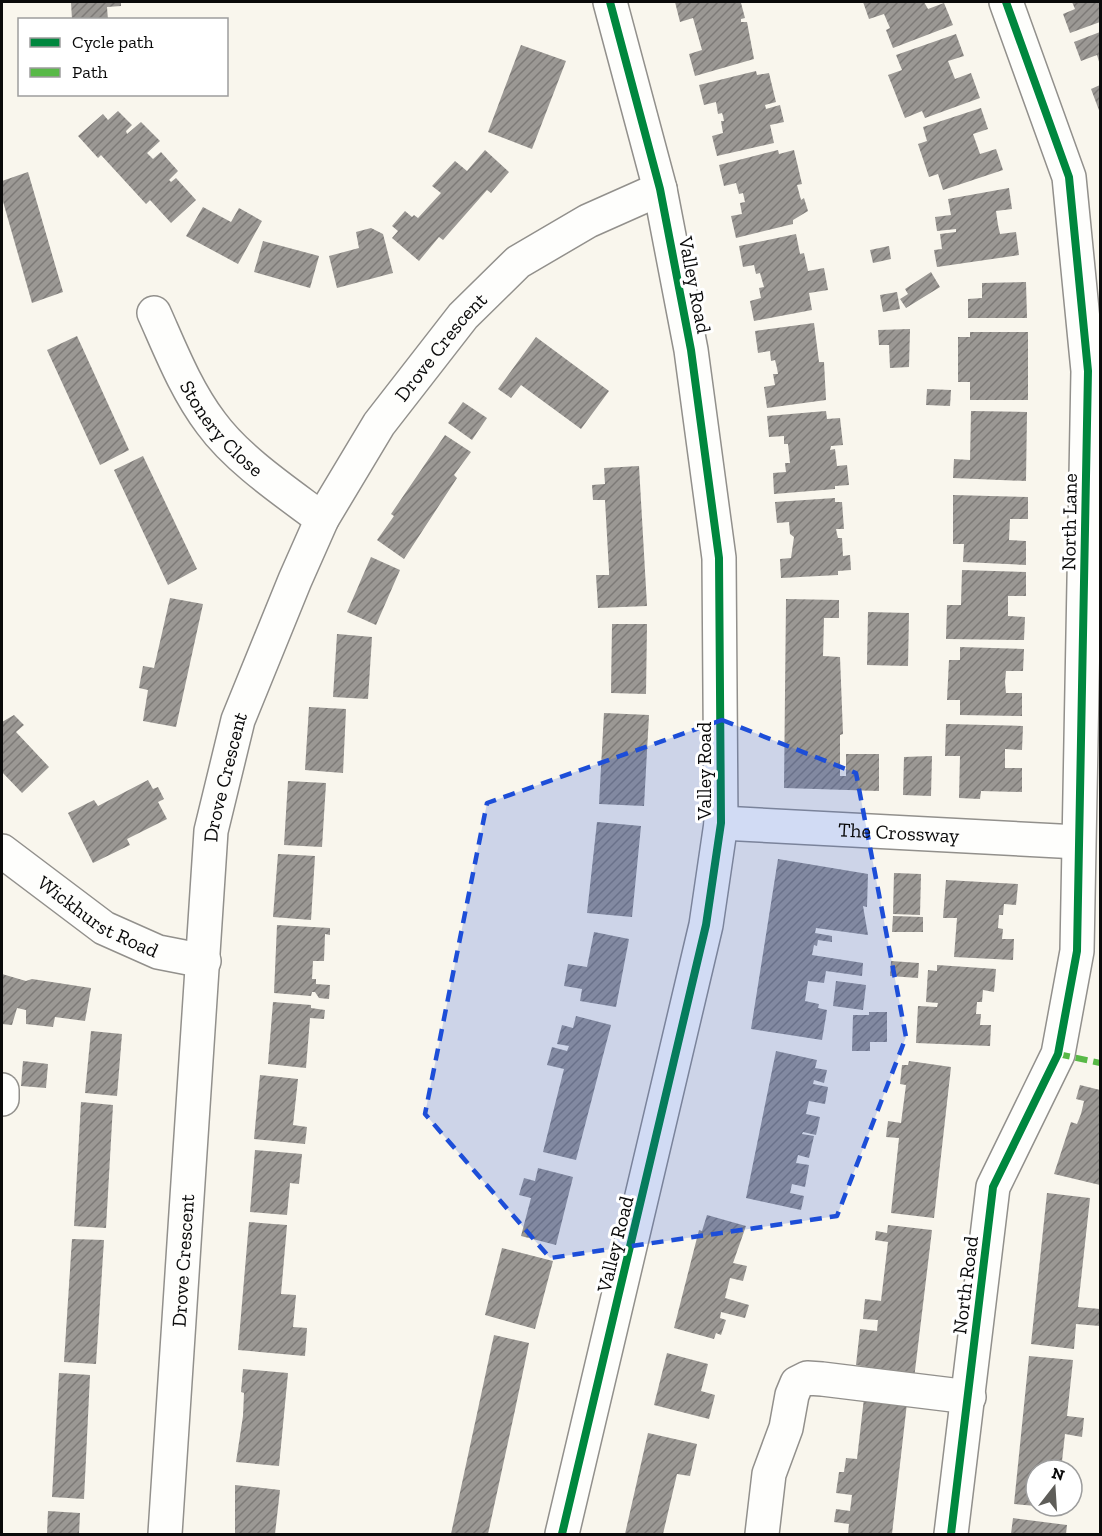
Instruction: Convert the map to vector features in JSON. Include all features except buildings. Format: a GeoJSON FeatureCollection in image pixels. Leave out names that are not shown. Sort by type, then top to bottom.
{"type":"FeatureCollection","features":[{"type":"Feature","properties":{"kind":"street","name":"Valley Road"},"geometry":{"type":"LineString","coordinates":[[562,1534],[704,936],[721,823],[719,558],[690,350],[660,189],[610,2]]}},
{"type":"Feature","properties":{"kind":"street","name":"North Lane"},"geometry":{"type":"LineString","coordinates":[[1006,2],[1070,177],[1088,371],[1077,951],[1058,1054]]}},
{"type":"Feature","properties":{"kind":"street","name":"Drove Crescent"},"geometry":{"type":"LineString","coordinates":[[165,1534],[211,831],[238,720],[322,519],[379,424],[463,316],[518,262],[588,221],[660,189]]}},
{"type":"Feature","properties":{"kind":"street","name":"Stonery Close"},"geometry":{"type":"LineString","coordinates":[[154,314],[183,380],[211,425],[264,476],[322,519]]}},
{"type":"Feature","properties":{"kind":"street","name":"The Crossway"},"geometry":{"type":"LineString","coordinates":[[721,823],[1078,842]]}},
{"type":"Feature","properties":{"kind":"street","name":"Wickhurst Road"},"geometry":{"type":"LineString","coordinates":[[2,850],[104,928],[158,952],[204,961]]}},
{"type":"Feature","properties":{"kind":"street","name":"North Road"},"geometry":{"type":"LineString","coordinates":[[951,1534],[993,1187],[1058,1054]]}},
{"type":"Feature","properties":{"kind":"street"},"geometry":{"type":"LineString","coordinates":[[2,1090],[2,1099]]}},
{"type":"Feature","properties":{"kind":"street"},"geometry":{"type":"LineString","coordinates":[[762,1534],[769,1474],[786,1428],[792,1395],[797,1383],[807,1378],[822,1379],[969,1397]]}},
{"type":"Feature","properties":{"kind":"highlighted area"},"geometry":{"type":"Polygon","coordinates":[[[722,720],[856,773],[906,1037],[837,1216],[550,1258],[425,1114],[487,803],[722,720]]]}},
{"type":"Feature","properties":{"kind":"marked path"},"geometry":{"type":"LineString","coordinates":[[1058,1054],[1100,1063]]}},
{"type":"Feature","properties":{"kind":"cycle path"},"geometry":{"type":"LineString","coordinates":[[562,1534],[706,925],[721,823],[719,558],[691,350],[660,189],[610,2]]}},
{"type":"Feature","properties":{"kind":"cycle path"},"geometry":{"type":"LineString","coordinates":[[951,1534],[993,1187],[1058,1054],[1077,951],[1088,371],[1069,177],[1006,2]]}}]}
